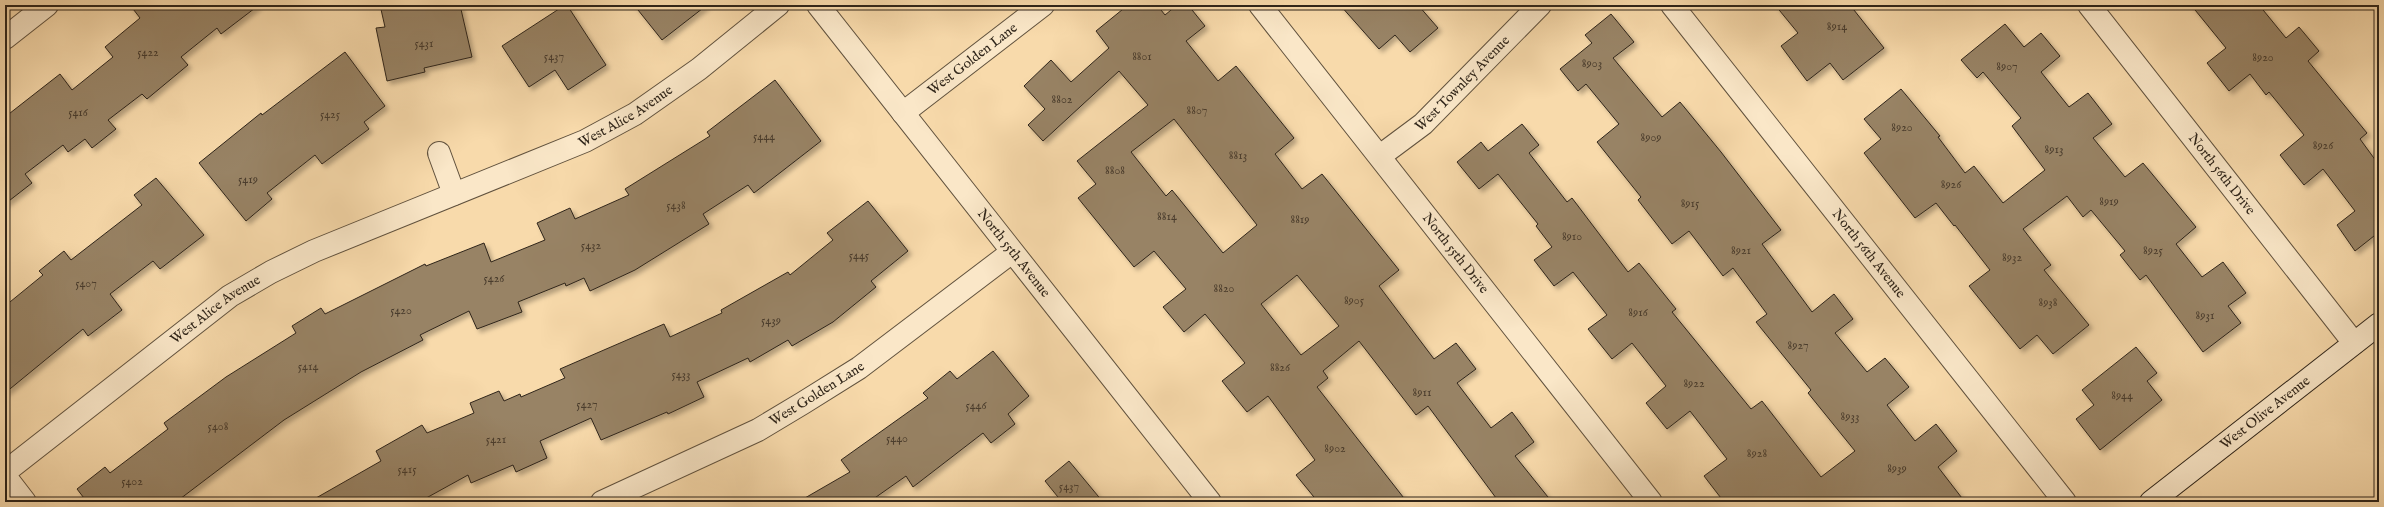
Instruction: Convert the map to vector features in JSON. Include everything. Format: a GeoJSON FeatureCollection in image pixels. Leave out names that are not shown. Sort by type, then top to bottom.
{"type":"FeatureCollection","features":[{"type":"Feature","properties":{"kind":"street"},"geometry":{"type":"LineString","coordinates":[[5,38],[47,5]]}},
{"type":"Feature","properties":{"kind":"street","name":"West Alice Avenue"},"geometry":{"type":"LineString","coordinates":[[5,472],[230,296],[271,272],[314,251],[586,141],[635,114],[699,69],[778,5]]}},
{"type":"Feature","properties":{"kind":"street","name":"North 55th Avenue"},"geometry":{"type":"LineString","coordinates":[[818,5],[1210,502]]}},
{"type":"Feature","properties":{"kind":"street","name":"West Golden Lane"},"geometry":{"type":"LineString","coordinates":[[903,113],[1043,5]]}},
{"type":"Feature","properties":{"kind":"street","name":"North 55th Drive"},"geometry":{"type":"LineString","coordinates":[[1260,5],[1651,502]]}},
{"type":"Feature","properties":{"kind":"street","name":"West Townley Avenue"},"geometry":{"type":"LineString","coordinates":[[1380,156],[1423,124],[1540,5]]}},
{"type":"Feature","properties":{"kind":"street","name":"North 56th Avenue"},"geometry":{"type":"LineString","coordinates":[[1672,5],[2065,502]]}},
{"type":"Feature","properties":{"kind":"street","name":"North 56th Drive"},"geometry":{"type":"LineString","coordinates":[[2089,5],[2354,343]]}},
{"type":"Feature","properties":{"kind":"street"},"geometry":{"type":"LineString","coordinates":[[439,153],[454,194]]}},
{"type":"Feature","properties":{"kind":"street","name":"West Golden Lane"},"geometry":{"type":"LineString","coordinates":[[602,502],[758,430],[803,403],[859,368],[1012,252]]}},
{"type":"Feature","properties":{"kind":"street","name":"West Olive Avenue"},"geometry":{"type":"LineString","coordinates":[[2152,502],[2379,324]]}},
{"type":"Feature","properties":{"kind":"street"},"geometry":{"type":"LineString","coordinates":[[5,476],[26,502]]}},
{"type":"Feature","properties":{"kind":"building"},"geometry":{"type":"Polygon","coordinates":[[[130,5],[259,5],[221,34],[217,28],[181,57],[188,65],[147,99],[142,94],[108,120],[116,129],[92,148],[85,139],[68,152],[63,145],[25,174],[32,183],[5,204],[5,117],[60,74],[72,90],[113,57],[105,47],[140,18],[130,5]]]}},
{"type":"Feature","properties":{"kind":"building"},"geometry":{"type":"Polygon","coordinates":[[[380,5],[460,5],[472,57],[424,68],[425,72],[387,81],[376,28],[385,27],[380,5]]]}},
{"type":"Feature","properties":{"kind":"building"},"geometry":{"type":"Polygon","coordinates":[[[567,5],[606,65],[568,90],[555,70],[529,87],[502,46],[567,5]]]}},
{"type":"Feature","properties":{"kind":"building"},"geometry":{"type":"Polygon","coordinates":[[[634,5],[707,5],[662,40],[634,5]]]}},
{"type":"Feature","properties":{"kind":"building"},"geometry":{"type":"Polygon","coordinates":[[[1128,5],[1157,5],[1165,15],[1177,5],[1188,5],[1205,26],[1186,41],[1218,81],[1236,66],[1294,138],[1275,154],[1302,189],[1322,174],[1399,270],[1379,286],[1434,359],[1456,343],[1476,369],[1457,383],[1491,428],[1512,412],[1534,442],[1515,456],[1552,502],[1499,502],[1428,406],[1416,415],[1359,341],[1323,371],[1328,378],[1317,387],[1407,502],[1318,502],[1296,475],[1315,460],[1268,396],[1247,412],[1222,381],[1245,363],[1205,314],[1184,332],[1163,307],[1186,289],[1154,251],[1134,267],[1078,198],[1096,184],[1077,161],[1148,105],[1119,71],[1043,141],[1028,125],[1045,109],[1024,86],[1051,60],[1071,82],[1109,48],[1096,31],[1128,5]],[[1174,119],[1131,152],[1166,196],[1172,190],[1223,253],[1257,225],[1174,119]],[[1297,275],[1261,304],[1301,355],[1339,326],[1297,275]]]}},
{"type":"Feature","properties":{"kind":"building"},"geometry":{"type":"Polygon","coordinates":[[[1340,5],[1418,5],[1438,28],[1410,52],[1395,35],[1379,49],[1340,5]]]}},
{"type":"Feature","properties":{"kind":"building"},"geometry":{"type":"Polygon","coordinates":[[[1775,5],[1850,5],[1884,48],[1843,80],[1830,63],[1807,81],[1781,46],[1798,33],[1775,5]]]}},
{"type":"Feature","properties":{"kind":"building"},"geometry":{"type":"Polygon","coordinates":[[[2191,5],[2259,5],[2286,38],[2299,27],[2319,51],[2308,61],[2367,133],[2360,139],[2379,165],[2379,242],[2374,236],[2355,251],[2337,225],[2355,211],[2323,169],[2304,185],[2280,155],[2304,135],[2269,92],[2266,95],[2250,74],[2229,91],[2207,63],[2226,48],[2191,5]]]}},
{"type":"Feature","properties":{"kind":"building"},"geometry":{"type":"Polygon","coordinates":[[[1611,14],[1634,42],[1613,58],[1662,117],[1680,102],[1721,152],[1781,230],[1762,244],[1812,312],[1834,294],[1853,319],[1835,333],[1867,372],[1885,358],[1909,387],[1887,405],[1915,441],[1936,424],[1957,451],[1938,467],[1965,502],[1724,502],[1704,476],[1727,459],[1690,411],[1667,429],[1646,403],[1666,386],[1632,343],[1612,359],[1588,329],[1607,315],[1573,272],[1554,286],[1534,260],[1552,247],[1536,226],[1538,224],[1498,174],[1479,189],[1457,162],[1481,142],[1488,151],[1522,124],[1539,145],[1529,153],[1567,202],[1572,198],[1628,272],[1639,263],[1676,309],[1672,312],[1751,409],[1762,401],[1821,477],[1855,451],[1808,393],[1811,390],[1756,322],[1767,314],[1733,268],[1723,276],[1689,231],[1672,244],[1638,200],[1641,197],[1597,142],[1619,124],[1586,84],[1578,91],[1560,69],[1592,43],[1585,35],[1611,14]]]}},
{"type":"Feature","properties":{"kind":"building"},"geometry":{"type":"Polygon","coordinates":[[[2005,24],[2024,47],[2041,33],[2060,56],[2041,72],[2069,107],[2088,93],[2112,124],[2093,138],[2125,177],[2143,163],[2196,227],[2176,244],[2202,277],[2223,262],[2246,293],[2228,306],[2241,323],[2203,352],[2146,275],[2140,280],[2120,255],[2125,251],[2091,210],[2083,217],[2067,196],[2023,229],[2051,265],[2044,270],[2089,325],[2053,354],[2037,335],[2020,349],[1969,286],[1990,270],[1955,225],[1954,226],[1936,203],[1915,218],[1864,153],[1881,139],[1864,119],[1901,89],[1940,136],[1938,137],[1965,173],[1974,166],[2003,203],[2045,170],[2012,126],[2021,118],[1983,72],[1977,78],[1961,60],[2005,24]]]}},
{"type":"Feature","properties":{"kind":"building"},"geometry":{"type":"Polygon","coordinates":[[[345,52],[385,106],[364,122],[369,129],[322,164],[315,155],[267,193],[272,199],[246,221],[199,163],[261,113],[262,115],[345,52]]]}},
{"type":"Feature","properties":{"kind":"building"},"geometry":{"type":"Polygon","coordinates":[[[775,80],[821,141],[754,193],[748,185],[703,214],[709,224],[635,270],[590,291],[584,278],[566,286],[565,283],[518,302],[522,312],[477,329],[469,311],[420,335],[423,340],[361,372],[284,420],[176,502],[87,502],[77,489],[105,467],[110,473],[168,429],[164,423],[226,377],[296,333],[292,326],[321,308],[325,314],[425,264],[426,266],[484,243],[491,262],[545,240],[537,223],[570,208],[575,219],[629,195],[625,189],[710,136],[707,132],[775,80]]]}},
{"type":"Feature","properties":{"kind":"building"},"geometry":{"type":"Polygon","coordinates":[[[156,178],[204,235],[160,269],[153,261],[110,294],[122,310],[88,336],[83,329],[5,393],[5,306],[43,275],[39,271],[64,251],[71,260],[142,205],[134,195],[156,178]]]}},
{"type":"Feature","properties":{"kind":"building"},"geometry":{"type":"Polygon","coordinates":[[[868,201],[908,251],[871,281],[876,287],[833,322],[792,346],[788,340],[750,362],[748,358],[697,382],[704,397],[668,414],[667,412],[601,440],[591,418],[540,441],[547,458],[516,472],[513,465],[471,483],[468,475],[419,502],[309,502],[381,461],[376,451],[422,425],[427,433],[474,413],[470,403],[499,391],[504,401],[520,394],[521,397],[565,378],[560,369],[664,324],[670,337],[722,313],[721,310],[788,272],[790,275],[833,240],[827,233],[868,201]]]}},
{"type":"Feature","properties":{"kind":"building"},"geometry":{"type":"Polygon","coordinates":[[[2136,347],[2157,373],[2147,381],[2162,400],[2100,450],[2076,419],[2094,405],[2082,390],[2136,347]]]}},
{"type":"Feature","properties":{"kind":"building"},"geometry":{"type":"Polygon","coordinates":[[[993,351],[1029,396],[1008,414],[1015,424],[991,443],[983,433],[913,487],[906,476],[869,502],[798,502],[850,472],[841,460],[928,398],[923,393],[950,371],[957,379],[993,351]]]}},
{"type":"Feature","properties":{"kind":"building"},"geometry":{"type":"Polygon","coordinates":[[[1069,461],[1103,502],[1062,502],[1045,481],[1069,461]]]}}]}
